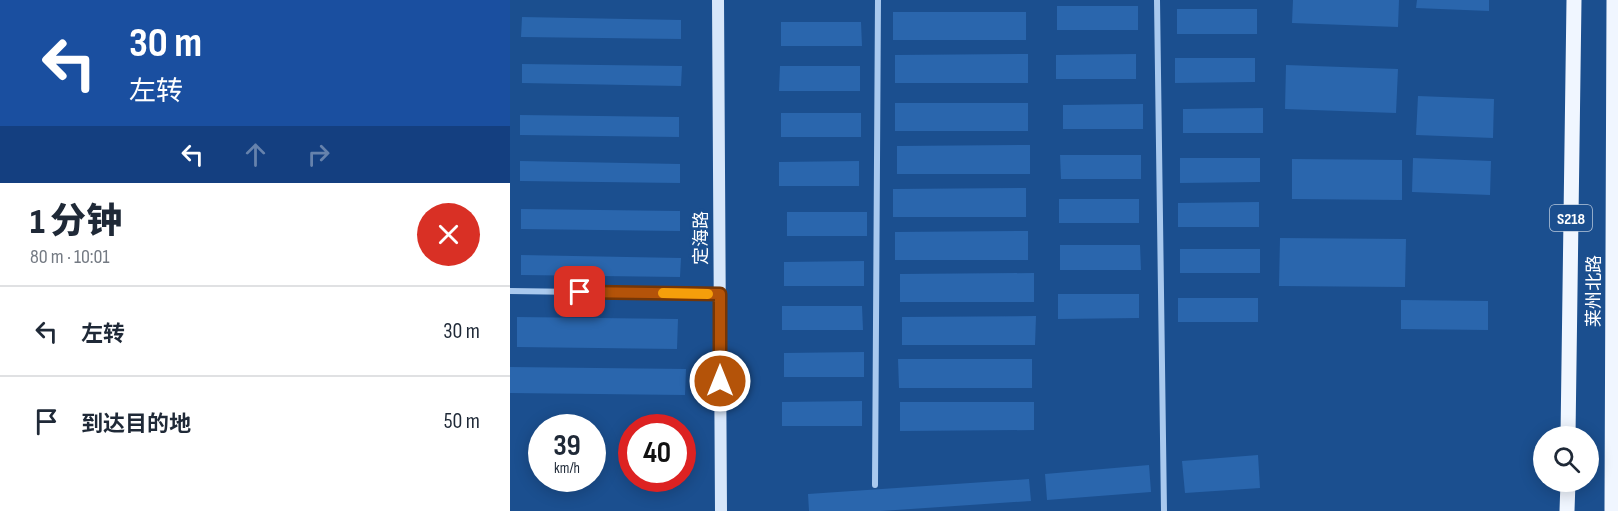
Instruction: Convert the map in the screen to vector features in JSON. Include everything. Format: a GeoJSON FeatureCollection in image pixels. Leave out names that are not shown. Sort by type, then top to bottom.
{"type":"FeatureCollection","features":[{"type":"Feature","properties":{"kind":"main road","name":"莱州北路"},"geometry":{"type":"LineString","coordinates":[[1568,426],[1574,0]]}},
{"type":"Feature","properties":{"kind":"main road","name":"莱州北路"},"geometry":{"type":"LineString","coordinates":[[1612,511],[1614,0]]}},
{"type":"Feature","properties":{"kind":"main road"},"geometry":{"type":"LineString","coordinates":[[1567,511],[1568,492]]}},
{"type":"Feature","properties":{"kind":"street","name":"定海路"},"geometry":{"type":"LineString","coordinates":[[718,0],[721,511]]}},
{"type":"Feature","properties":{"kind":"street"},"geometry":{"type":"LineString","coordinates":[[875,485],[878,0]]}},
{"type":"Feature","properties":{"kind":"street"},"geometry":{"type":"LineString","coordinates":[[1157,0],[1164,511]]}},
{"type":"Feature","properties":{"kind":"street"},"geometry":{"type":"LineString","coordinates":[[510,291],[720,294]]}},
{"type":"Feature","properties":{"kind":"building"},"geometry":{"type":"Polygon","coordinates":[[[1293,0],[1399,0],[1398,27],[1292,23],[1293,0]]]}},
{"type":"Feature","properties":{"kind":"building"},"geometry":{"type":"Polygon","coordinates":[[[1417,0],[1489,0],[1489,11],[1416,8],[1417,0]]]}},
{"type":"Feature","properties":{"kind":"building"},"geometry":{"type":"Polygon","coordinates":[[[1057,6],[1138,6],[1138,30],[1057,30],[1057,6]]]}},
{"type":"Feature","properties":{"kind":"building"},"geometry":{"type":"Polygon","coordinates":[[[1177,9],[1257,9],[1257,34],[1177,34],[1177,9]]]}},
{"type":"Feature","properties":{"kind":"building"},"geometry":{"type":"Polygon","coordinates":[[[893,12],[1026,12],[1026,40],[893,40],[893,12]]]}},
{"type":"Feature","properties":{"kind":"building"},"geometry":{"type":"Polygon","coordinates":[[[522,17],[681,20],[681,39],[521,37],[522,17]]]}},
{"type":"Feature","properties":{"kind":"building"},"geometry":{"type":"Polygon","coordinates":[[[781,22],[861,22],[862,46],[781,46],[781,22]]]}},
{"type":"Feature","properties":{"kind":"building"},"geometry":{"type":"Polygon","coordinates":[[[1028,54],[1028,83],[895,83],[895,55],[1028,54]]]}},
{"type":"Feature","properties":{"kind":"building"},"geometry":{"type":"Polygon","coordinates":[[[1136,54],[1136,79],[1056,79],[1056,55],[1136,54]]]}},
{"type":"Feature","properties":{"kind":"building"},"geometry":{"type":"Polygon","coordinates":[[[1175,58],[1255,58],[1255,82],[1175,83],[1175,58]]]}},
{"type":"Feature","properties":{"kind":"building"},"geometry":{"type":"Polygon","coordinates":[[[522,64],[682,66],[681,86],[522,83],[522,64]]]}},
{"type":"Feature","properties":{"kind":"building"},"geometry":{"type":"Polygon","coordinates":[[[1286,65],[1398,69],[1396,113],[1285,109],[1286,65]]]}},
{"type":"Feature","properties":{"kind":"building"},"geometry":{"type":"Polygon","coordinates":[[[780,66],[860,66],[860,91],[779,91],[780,66]]]}},
{"type":"Feature","properties":{"kind":"building"},"geometry":{"type":"Polygon","coordinates":[[[1418,96],[1494,99],[1493,138],[1416,135],[1418,96]]]}},
{"type":"Feature","properties":{"kind":"building"},"geometry":{"type":"Polygon","coordinates":[[[895,103],[1028,103],[1028,131],[895,131],[895,103]]]}},
{"type":"Feature","properties":{"kind":"building"},"geometry":{"type":"Polygon","coordinates":[[[1143,104],[1143,129],[1063,129],[1063,105],[1143,104]]]}},
{"type":"Feature","properties":{"kind":"building"},"geometry":{"type":"Polygon","coordinates":[[[1263,108],[1263,133],[1183,133],[1183,109],[1263,108]]]}},
{"type":"Feature","properties":{"kind":"building"},"geometry":{"type":"Polygon","coordinates":[[[781,113],[861,113],[861,137],[781,137],[781,113]]]}},
{"type":"Feature","properties":{"kind":"building"},"geometry":{"type":"Polygon","coordinates":[[[520,115],[679,117],[679,137],[520,135],[520,115]]]}},
{"type":"Feature","properties":{"kind":"building"},"geometry":{"type":"Polygon","coordinates":[[[1030,145],[1030,174],[897,174],[897,146],[1030,145]]]}},
{"type":"Feature","properties":{"kind":"building"},"geometry":{"type":"Polygon","coordinates":[[[1060,155],[1141,155],[1141,179],[1061,179],[1060,155]]]}},
{"type":"Feature","properties":{"kind":"building"},"geometry":{"type":"Polygon","coordinates":[[[1180,158],[1260,158],[1260,182],[1180,183],[1180,158]]]}},
{"type":"Feature","properties":{"kind":"building"},"geometry":{"type":"Polygon","coordinates":[[[1413,158],[1491,161],[1490,195],[1412,192],[1413,158]]]}},
{"type":"Feature","properties":{"kind":"building"},"geometry":{"type":"Polygon","coordinates":[[[1292,159],[1402,160],[1402,200],[1292,199],[1292,159]]]}},
{"type":"Feature","properties":{"kind":"building"},"geometry":{"type":"Polygon","coordinates":[[[520,161],[680,164],[680,183],[520,181],[520,161]]]}},
{"type":"Feature","properties":{"kind":"building"},"geometry":{"type":"Polygon","coordinates":[[[859,161],[859,186],[779,186],[779,162],[859,161]]]}},
{"type":"Feature","properties":{"kind":"building"},"geometry":{"type":"Polygon","coordinates":[[[1026,188],[1026,217],[893,217],[893,189],[1026,188]]]}},
{"type":"Feature","properties":{"kind":"building"},"geometry":{"type":"Polygon","coordinates":[[[1059,199],[1139,199],[1139,223],[1059,223],[1059,199]]]}},
{"type":"Feature","properties":{"kind":"building"},"geometry":{"type":"Polygon","coordinates":[[[1259,202],[1259,227],[1178,227],[1178,203],[1259,202]]]}},
{"type":"Feature","properties":{"kind":"building"},"geometry":{"type":"Polygon","coordinates":[[[521,209],[680,211],[680,231],[521,229],[521,209]]]}},
{"type":"Feature","properties":{"kind":"building"},"geometry":{"type":"Polygon","coordinates":[[[787,212],[867,212],[867,236],[787,236],[787,212]]]}},
{"type":"Feature","properties":{"kind":"building"},"geometry":{"type":"Polygon","coordinates":[[[1028,231],[1028,260],[895,260],[895,232],[1028,231]]]}},
{"type":"Feature","properties":{"kind":"building"},"geometry":{"type":"Polygon","coordinates":[[[1280,238],[1406,239],[1405,287],[1279,286],[1280,238]]]}},
{"type":"Feature","properties":{"kind":"building"},"geometry":{"type":"Polygon","coordinates":[[[1060,245],[1140,245],[1141,270],[1060,270],[1060,245]]]}},
{"type":"Feature","properties":{"kind":"building"},"geometry":{"type":"Polygon","coordinates":[[[1180,249],[1260,249],[1260,273],[1180,273],[1180,249]]]}},
{"type":"Feature","properties":{"kind":"building"},"geometry":{"type":"Polygon","coordinates":[[[521,255],[681,258],[680,277],[521,275],[521,255]]]}},
{"type":"Feature","properties":{"kind":"building"},"geometry":{"type":"Polygon","coordinates":[[[864,261],[864,286],[784,286],[784,262],[864,261]]]}},
{"type":"Feature","properties":{"kind":"building"},"geometry":{"type":"Polygon","coordinates":[[[1034,273],[1034,302],[900,302],[900,274],[1034,273]]]}},
{"type":"Feature","properties":{"kind":"building"},"geometry":{"type":"Polygon","coordinates":[[[1058,294],[1139,294],[1139,318],[1058,319],[1058,294]]]}},
{"type":"Feature","properties":{"kind":"building"},"geometry":{"type":"Polygon","coordinates":[[[1178,298],[1258,298],[1258,322],[1178,322],[1178,298]]]}},
{"type":"Feature","properties":{"kind":"building"},"geometry":{"type":"Polygon","coordinates":[[[1401,300],[1488,301],[1488,330],[1401,329],[1401,300]]]}},
{"type":"Feature","properties":{"kind":"building"},"geometry":{"type":"Polygon","coordinates":[[[782,306],[862,306],[863,330],[782,330],[782,306]]]}},
{"type":"Feature","properties":{"kind":"building"},"geometry":{"type":"Polygon","coordinates":[[[1036,316],[1035,345],[902,345],[902,317],[1036,316]]]}},
{"type":"Feature","properties":{"kind":"building"},"geometry":{"type":"Polygon","coordinates":[[[517,317],[678,319],[677,349],[517,347],[517,317]]]}},
{"type":"Feature","properties":{"kind":"building"},"geometry":{"type":"Polygon","coordinates":[[[864,352],[864,377],[784,377],[784,353],[864,352]]]}},
{"type":"Feature","properties":{"kind":"building"},"geometry":{"type":"Polygon","coordinates":[[[898,359],[1032,359],[1032,388],[899,388],[898,359]]]}},
{"type":"Feature","properties":{"kind":"building"},"geometry":{"type":"Polygon","coordinates":[[[510,367],[686,369],[685,395],[510,393],[510,367]]]}},
{"type":"Feature","properties":{"kind":"building"},"geometry":{"type":"Polygon","coordinates":[[[862,401],[862,426],[782,426],[782,402],[862,401]]]}},
{"type":"Feature","properties":{"kind":"building"},"geometry":{"type":"Polygon","coordinates":[[[900,402],[1034,402],[1034,430],[900,431],[900,402]]]}},
{"type":"Feature","properties":{"kind":"building"},"geometry":{"type":"Polygon","coordinates":[[[1258,455],[1260,488],[1185,493],[1182,461],[1258,455]]]}},
{"type":"Feature","properties":{"kind":"building"},"geometry":{"type":"Polygon","coordinates":[[[1149,465],[1151,492],[1047,500],[1045,474],[1149,465]]]}},
{"type":"Feature","properties":{"kind":"building"},"geometry":{"type":"Polygon","coordinates":[[[1029,479],[1031,501],[881,511],[809,511],[808,494],[1029,479]]]}},
{"type":"Feature","properties":{"kind":"slow traffic"},"geometry":{"type":"LineString","coordinates":[[663,293],[708,294]]}},
{"type":"Feature","properties":{"kind":"route"},"geometry":{"type":"LineString","coordinates":[[580,292],[720,294],[720,381]]}}]}
